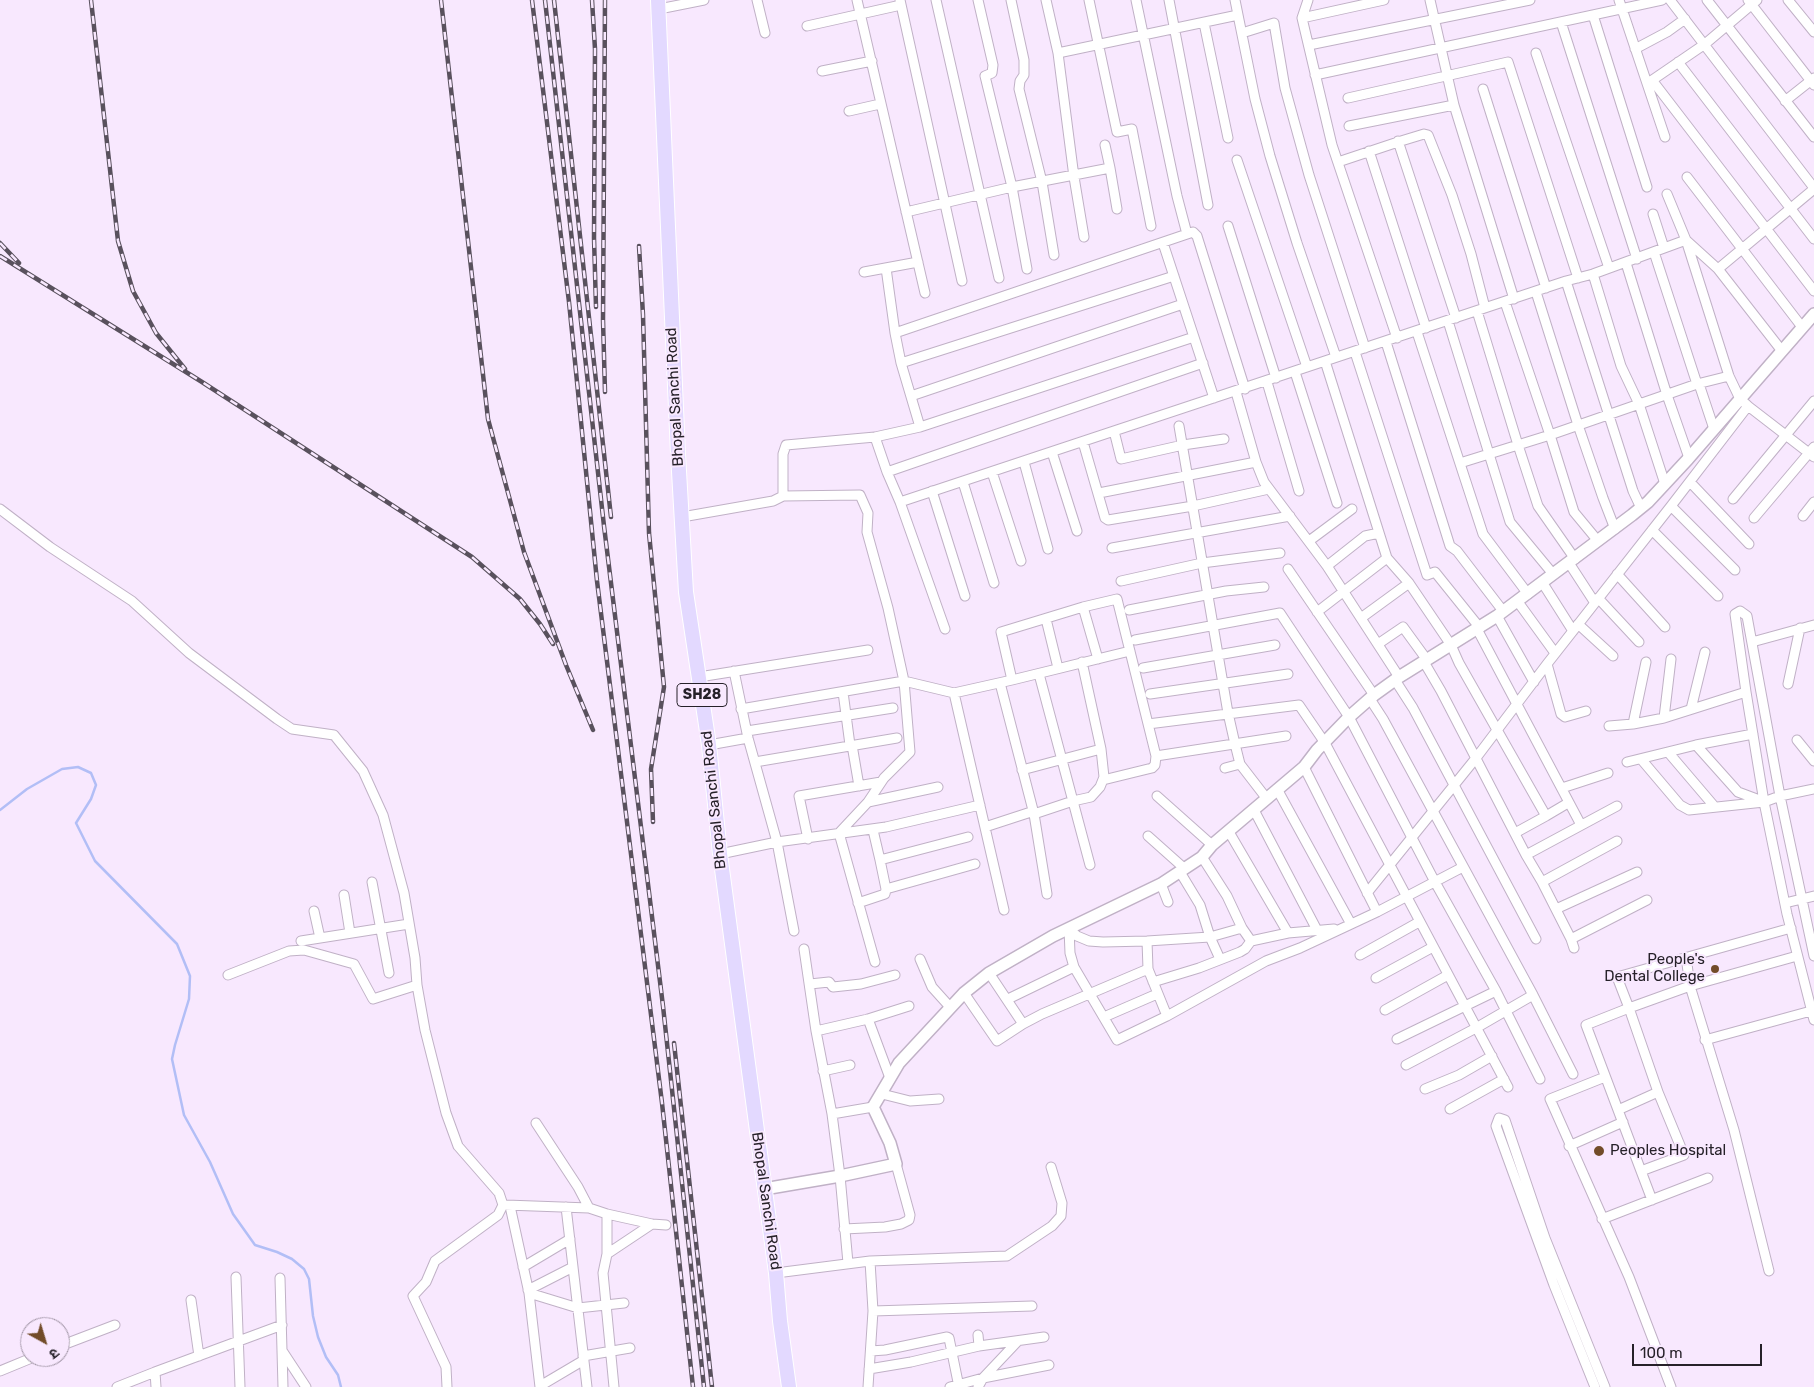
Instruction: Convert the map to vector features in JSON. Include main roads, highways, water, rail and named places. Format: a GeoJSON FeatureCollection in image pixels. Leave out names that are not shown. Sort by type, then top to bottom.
{"type":"FeatureCollection","features":[{"type":"Feature","properties":{"kind":"main road","name":"Bhopal Sanchi Road"},"geometry":{"type":"LineString","coordinates":[[659,5],[686,592],[709,745],[720,854],[776,1273],[789,1387]]}},
{"type":"Feature","properties":{"kind":"waterway"},"geometry":{"type":"LineString","coordinates":[[0,810],[27,789],[62,769],[78,767],[91,773],[96,785],[91,799],[76,823],[95,861],[177,944],[190,976],[189,999],[172,1059],[184,1115],[210,1162],[233,1214],[255,1245],[292,1259],[304,1269],[309,1279],[313,1316],[318,1337],[326,1357],[338,1375],[341,1387]]}},
{"type":"Feature","properties":{"kind":"railway"},"geometry":{"type":"LineString","coordinates":[[91,0],[118,241],[133,291],[156,333],[185,369]]}},
{"type":"Feature","properties":{"kind":"railway"},"geometry":{"type":"LineString","coordinates":[[441,0],[488,419],[524,552],[566,665],[593,730]]}},
{"type":"Feature","properties":{"kind":"railway"},"geometry":{"type":"LineString","coordinates":[[532,0],[569,302],[597,581],[662,1103],[693,1387]]}},
{"type":"Feature","properties":{"kind":"railway"},"geometry":{"type":"LineString","coordinates":[[545,0],[604,526],[663,1006],[704,1387]]}},
{"type":"Feature","properties":{"kind":"railway"},"geometry":{"type":"LineString","coordinates":[[554,0],[611,517]]}},
{"type":"Feature","properties":{"kind":"railway"},"geometry":{"type":"LineString","coordinates":[[592,0],[595,49],[594,238],[596,307]]}},
{"type":"Feature","properties":{"kind":"railway"},"geometry":{"type":"LineString","coordinates":[[605,0],[603,320],[605,392]]}},
{"type":"Feature","properties":{"kind":"railway"},"geometry":{"type":"LineString","coordinates":[[0,243],[19,263]]}},
{"type":"Feature","properties":{"kind":"railway"},"geometry":{"type":"LineString","coordinates":[[639,246],[643,315],[649,533],[664,687],[651,769],[653,822]]}},
{"type":"Feature","properties":{"kind":"railway"},"geometry":{"type":"LineString","coordinates":[[0,256],[202,382],[472,557],[520,599],[553,644]]}},
{"type":"Feature","properties":{"kind":"railway"},"geometry":{"type":"LineString","coordinates":[[674,1043],[712,1387]]}},
{"type":"Feature","properties":{"kind":"place","name":"People's Dental College"},"geometry":{"type":"Point","coordinates":[1715,969]}},
{"type":"Feature","properties":{"kind":"place","name":"Peoples Hospital"},"geometry":{"type":"Point","coordinates":[1599,1151]}}]}
